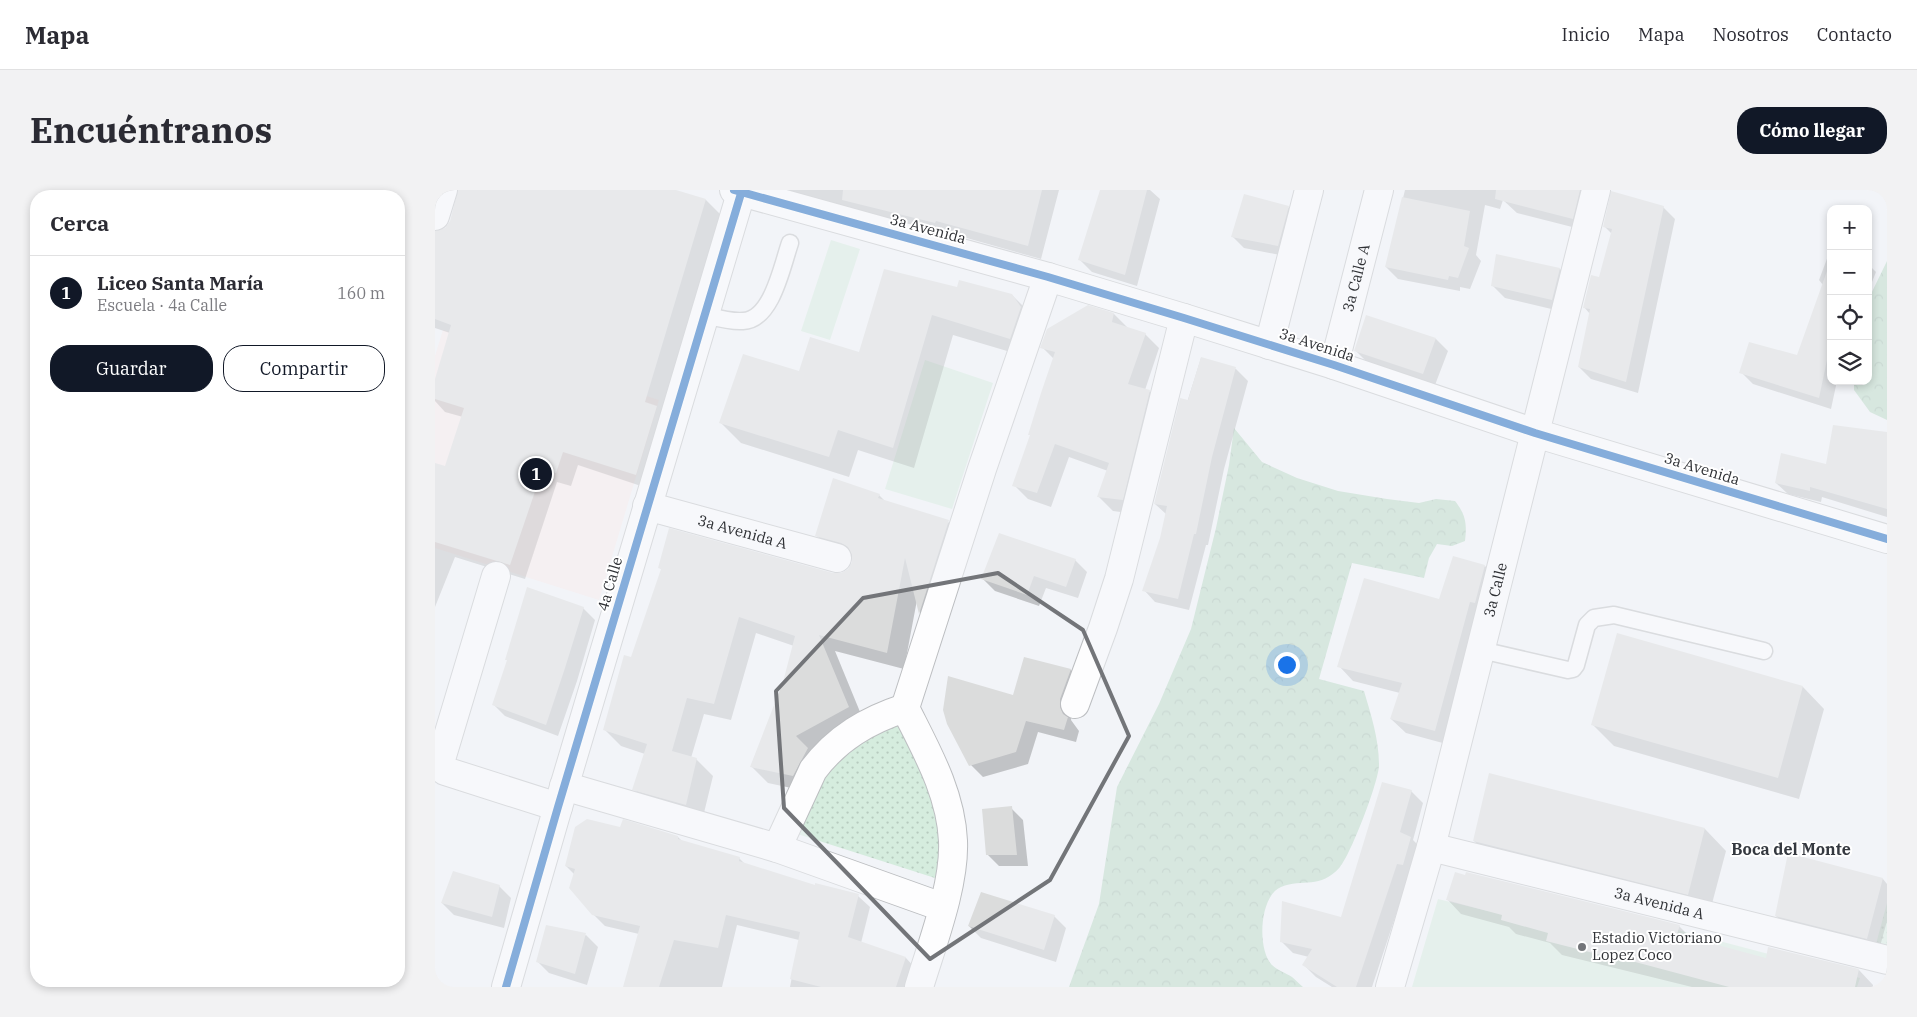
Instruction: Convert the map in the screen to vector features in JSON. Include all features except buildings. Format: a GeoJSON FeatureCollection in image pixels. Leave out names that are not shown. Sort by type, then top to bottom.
{"type":"FeatureCollection","features":[{"type":"Feature","properties":{"kind":"street"},"geometry":{"type":"LineString","coordinates":[[435,216],[443,190]]}},
{"type":"Feature","properties":{"kind":"street"},"geometry":{"type":"LineString","coordinates":[[1269,345],[1309,190]]}},
{"type":"Feature","properties":{"kind":"street","name":"3a Calle A"},"geometry":{"type":"LineString","coordinates":[[1334,365],[1379,190]]}},
{"type":"Feature","properties":{"kind":"street","name":"3a Calle"},"geometry":{"type":"LineString","coordinates":[[1390,987],[1431,847],[1596,190]]}},
{"type":"Feature","properties":{"kind":"street","name":"3a Avenida"},"geometry":{"type":"LineString","coordinates":[[739,191],[1048,276],[1334,365],[1535,433],[1887,539]]}},
{"type":"Feature","properties":{"kind":"street","name":"4a Calle"},"geometry":{"type":"LineString","coordinates":[[506,987],[705,314],[739,191]]}},
{"type":"Feature","properties":{"kind":"street"},"geometry":{"type":"LineString","coordinates":[[919,987],[950,874],[953,842],[945,794],[905,708],[982,469],[1048,276]]}},
{"type":"Feature","properties":{"kind":"street"},"geometry":{"type":"LineString","coordinates":[[1075,704],[1119,579],[1185,318]]}},
{"type":"Feature","properties":{"kind":"street","name":"3a Avenida A"},"geometry":{"type":"LineString","coordinates":[[647,506],[837,558]]}},
{"type":"Feature","properties":{"kind":"street"},"geometry":{"type":"LineString","coordinates":[[496,576],[439,766],[445,771],[777,848],[942,907]]}},
{"type":"Feature","properties":{"kind":"street"},"geometry":{"type":"LineString","coordinates":[[777,848],[813,770],[820,760],[866,723],[905,708]]}},
{"type":"Feature","properties":{"kind":"street","name":"3a Avenida A"},"geometry":{"type":"LineString","coordinates":[[1431,847],[1887,960]]}},
{"type":"Feature","properties":{"kind":"lane"},"geometry":{"type":"LineString","coordinates":[[705,314],[743,321],[758,317],[769,304],[790,243]]}},
{"type":"Feature","properties":{"kind":"lane"},"geometry":{"type":"LineString","coordinates":[[1481,650],[1568,670],[1573,669],[1576,665],[1587,625],[1594,618],[1614,615],[1764,651]]}},
{"type":"Feature","properties":{"kind":"highlighted area"},"geometry":{"type":"Polygon","coordinates":[[[998,573],[1083,630],[1129,736],[1050,880],[930,959],[784,808],[776,691],[863,598],[998,573]]]}},
{"type":"Feature","properties":{"kind":"shaded area"},"geometry":{"type":"Polygon","coordinates":[[[443,330],[659,400],[599,600],[435,548],[435,356],[443,330]]]}},
{"type":"Feature","properties":{"kind":"green space"},"geometry":{"type":"Polygon","coordinates":[[[831,240],[860,249],[830,340],[801,331],[831,240]]]}},
{"type":"Feature","properties":{"kind":"green space"},"geometry":{"type":"Polygon","coordinates":[[[1887,261],[1887,420],[1870,412],[1854,390],[1854,385],[1872,385],[1872,292],[1887,261]]]}},
{"type":"Feature","properties":{"kind":"green space"},"geometry":{"type":"Polygon","coordinates":[[[925,360],[993,383],[952,509],[885,489],[925,360]]]}},
{"type":"Feature","properties":{"kind":"green space"},"geometry":{"type":"Polygon","coordinates":[[[1234,428],[1262,462],[1297,478],[1338,491],[1387,499],[1419,503],[1436,499],[1455,501],[1465,520],[1465,541],[1452,546],[1437,544],[1429,558],[1424,578],[1352,563],[1319,679],[1364,691],[1376,736],[1379,765],[1364,817],[1351,848],[1340,867],[1325,879],[1289,884],[1281,887],[1274,892],[1268,901],[1262,936],[1267,958],[1274,967],[1292,977],[1303,987],[1069,987],[1099,904],[1117,787],[1159,704],[1191,629],[1216,528],[1229,465],[1234,428]]]}},
{"type":"Feature","properties":{"kind":"green space"},"geometry":{"type":"Polygon","coordinates":[[[907,701],[936,797],[942,842],[935,878],[788,831],[811,770],[907,701]]]}},
{"type":"Feature","properties":{"kind":"green space","name":"Estadio Victoriano Lopez Coco"},"geometry":{"type":"Polygon","coordinates":[[[1496,882],[1860,978],[1857,987],[1412,987],[1438,899],[1488,911],[1496,882]]]}},
{"type":"Feature","properties":{"kind":"green space"},"geometry":{"type":"Polygon","coordinates":[[[1887,903],[1887,947],[1876,944],[1887,903]]]}},
{"type":"Feature","properties":{"kind":"cycle path"},"geometry":{"type":"LineString","coordinates":[[734,190],[1048,277],[1184,318],[1334,365],[1535,433],[1887,539]]}},
{"type":"Feature","properties":{"kind":"cycle path"},"geometry":{"type":"LineString","coordinates":[[506,987],[742,190]]}},
{"type":"Feature","properties":{"kind":"place","name":"Liceo Santa María"},"geometry":{"type":"Point","coordinates":[536,474]}},
{"type":"Feature","properties":{"kind":"place","name":"Estadio Victoriano Lopez Coco"},"geometry":{"type":"Point","coordinates":[1582,947]}},
{"type":"Feature","properties":{"kind":"district","name":"Boca del Monte"},"geometry":{"type":"Point","coordinates":[1791,849]}}]}
